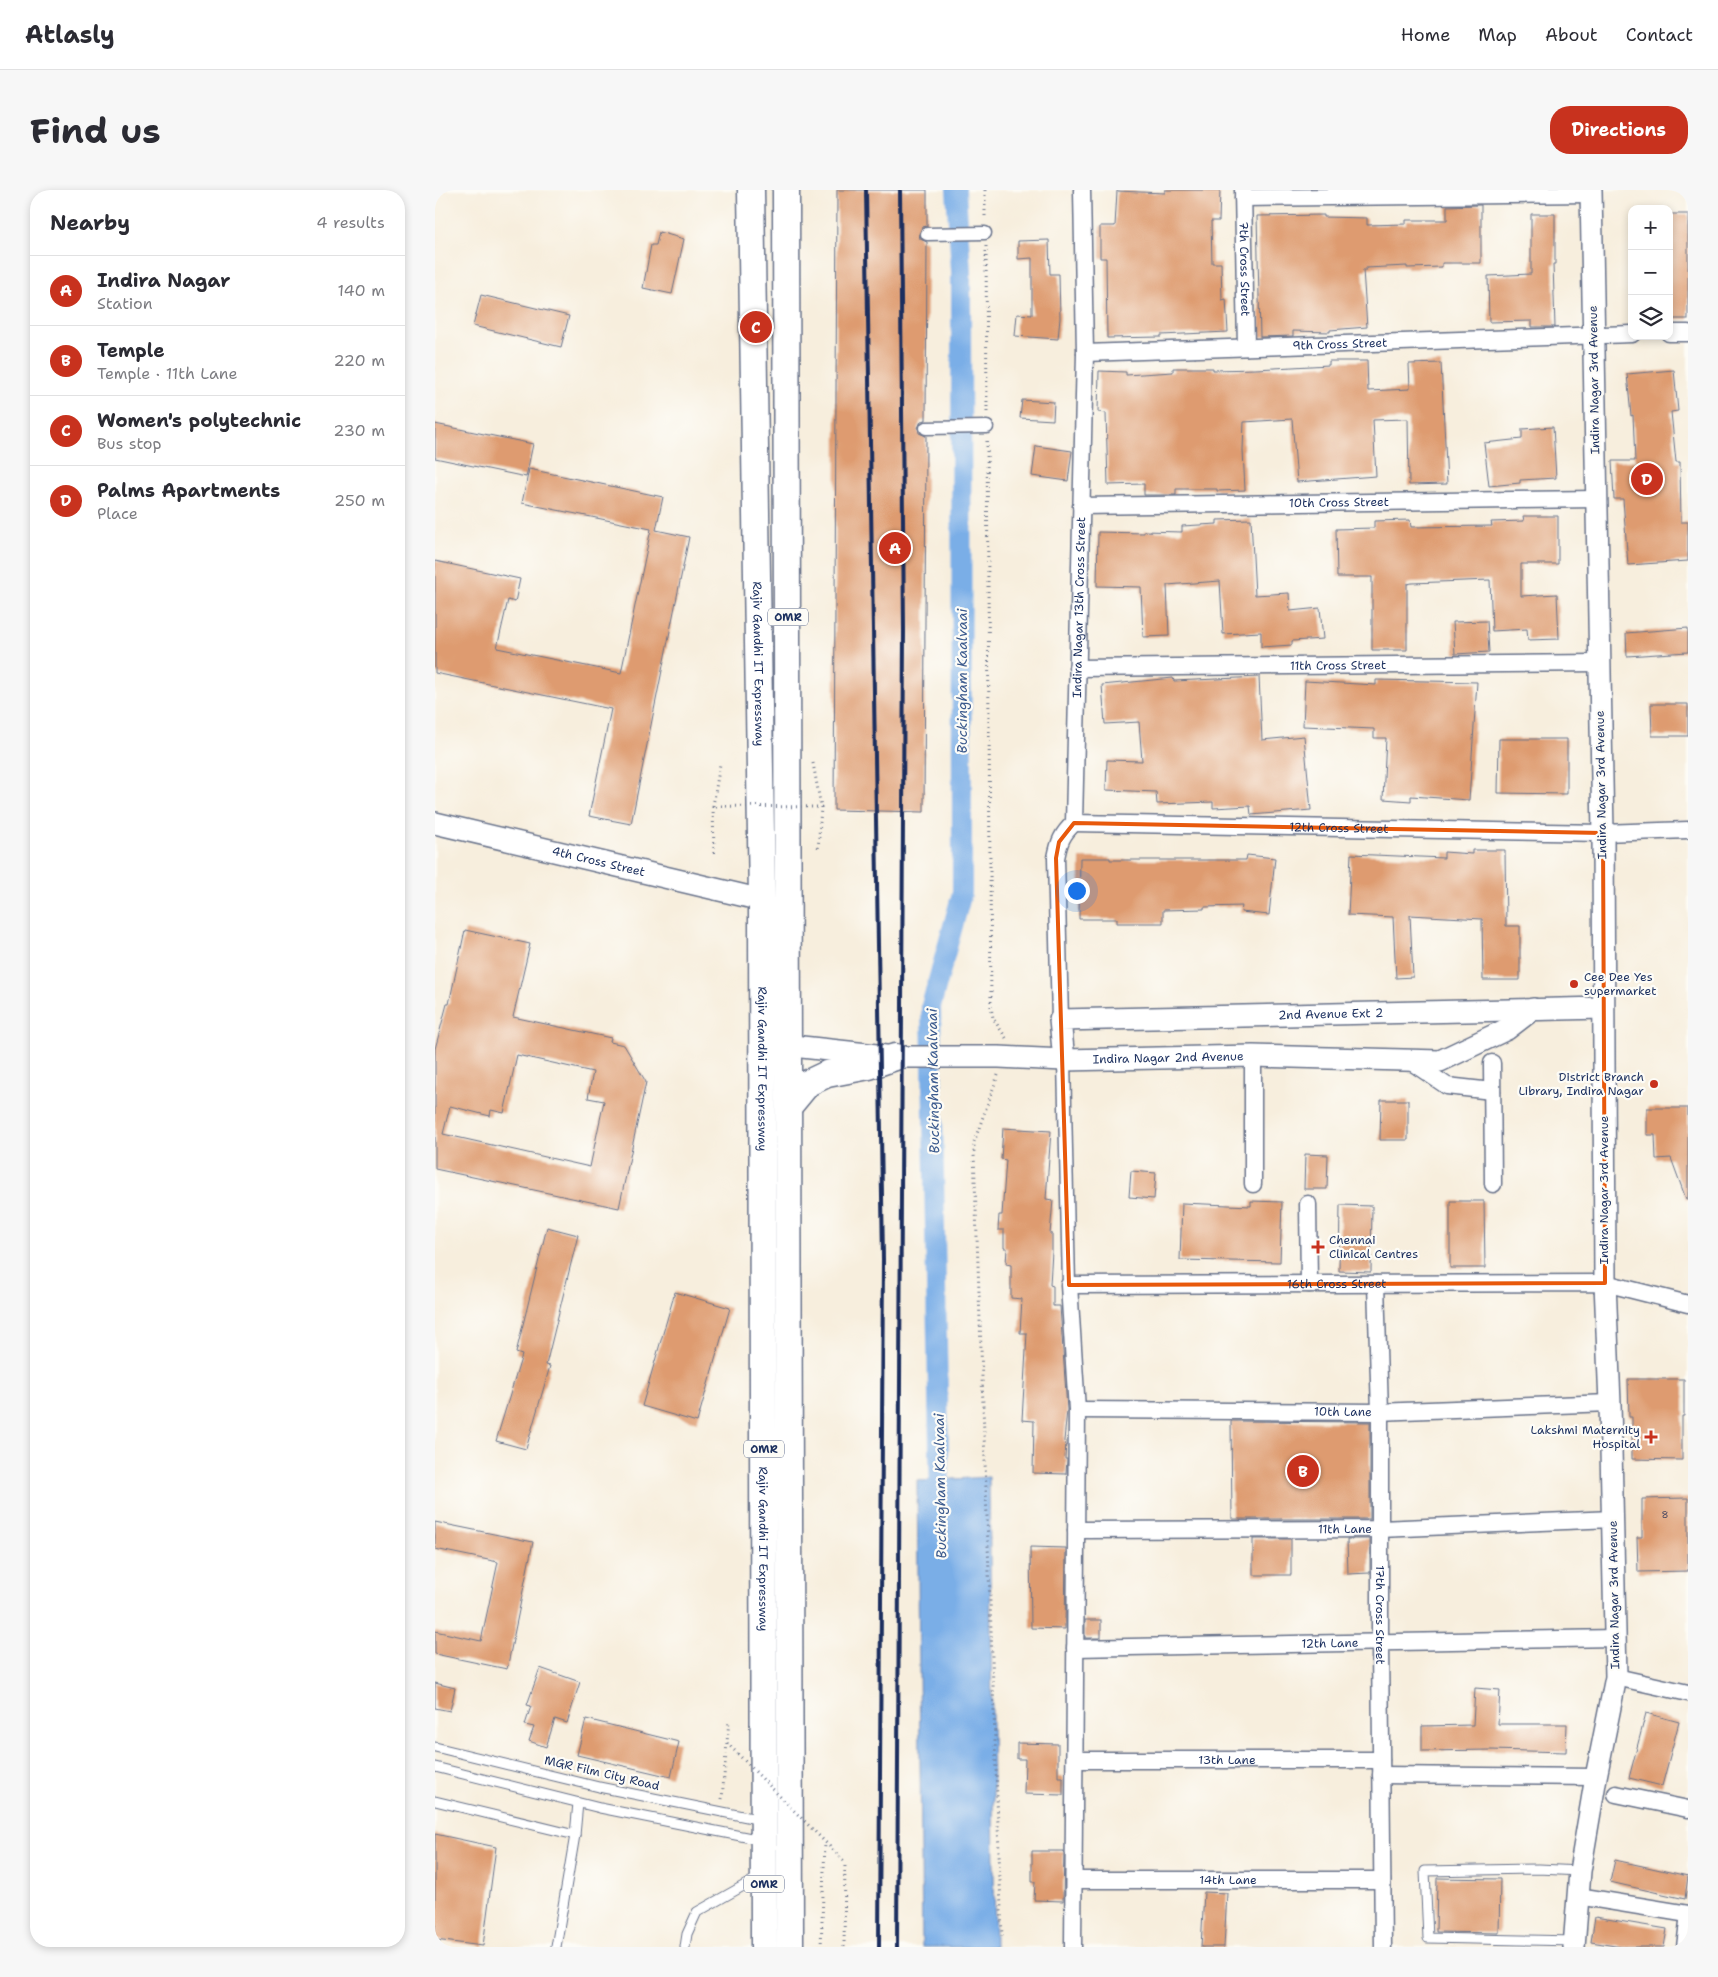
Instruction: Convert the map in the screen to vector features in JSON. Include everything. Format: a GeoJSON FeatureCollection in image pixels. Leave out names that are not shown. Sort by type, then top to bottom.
{"type":"FeatureCollection","features":[{"type":"Feature","properties":{"kind":"main road","name":"Rajiv Gandhi IT Expressway"},"geometry":{"type":"LineString","coordinates":[[751,190],[762,900],[764,1947]]}},
{"type":"Feature","properties":{"kind":"main road","name":"Rajiv Gandhi IT Expressway"},"geometry":{"type":"LineString","coordinates":[[786,190],[790,1947]]}},
{"type":"Feature","properties":{"kind":"main road"},"geometry":{"type":"LineString","coordinates":[[789,1106],[808,1082],[827,1074],[869,1066],[895,1057]]}},
{"type":"Feature","properties":{"kind":"street","name":"Indira Nagar 13th Cross Street"},"geometry":{"type":"LineString","coordinates":[[1074,824],[1085,352],[1082,190]]}},
{"type":"Feature","properties":{"kind":"street"},"geometry":{"type":"LineString","coordinates":[[1243,194],[1591,192]]}},
{"type":"Feature","properties":{"kind":"street","name":"Indira Nagar 3rd Avenue"},"geometry":{"type":"LineString","coordinates":[[1574,1944],[1580,1871],[1616,1677],[1610,1403],[1605,1283],[1603,833],[1591,192]]}},
{"type":"Feature","properties":{"kind":"street","name":"7th Cross Street"},"geometry":{"type":"LineString","coordinates":[[1243,194],[1246,347]]}},
{"type":"Feature","properties":{"kind":"street"},"geometry":{"type":"LineString","coordinates":[[927,234],[985,233]]}},
{"type":"Feature","properties":{"kind":"street"},"geometry":{"type":"LineString","coordinates":[[1673,334],[1688,333]]}},
{"type":"Feature","properties":{"kind":"street","name":"9th Cross Street"},"geometry":{"type":"LineString","coordinates":[[1085,352],[1628,334]]}},
{"type":"Feature","properties":{"kind":"street"},"geometry":{"type":"LineString","coordinates":[[926,428],[987,427]]}},
{"type":"Feature","properties":{"kind":"street","name":"10th Cross Street"},"geometry":{"type":"LineString","coordinates":[[1081,506],[1596,499]]}},
{"type":"Feature","properties":{"kind":"street","name":"11th Cross Street"},"geometry":{"type":"LineString","coordinates":[[1077,668],[1599,663]]}},
{"type":"Feature","properties":{"kind":"street","name":"4th Cross Street"},"geometry":{"type":"LineString","coordinates":[[435,822],[762,900]]}},
{"type":"Feature","properties":{"kind":"street"},"geometry":{"type":"LineString","coordinates":[[1073,1947],[1077,1410],[1069,1285],[1064,1060],[1060,1020],[1056,858],[1059,842],[1064,833],[1074,824]]}},
{"type":"Feature","properties":{"kind":"street","name":"12th Cross Street"},"geometry":{"type":"LineString","coordinates":[[1074,824],[1603,833],[1688,830]]}},
{"type":"Feature","properties":{"kind":"street","name":"2nd Avenue Ext 2"},"geometry":{"type":"LineString","coordinates":[[1060,1020],[1603,1008]]}},
{"type":"Feature","properties":{"kind":"street","name":"Indira Nagar 2nd Avenue"},"geometry":{"type":"LineString","coordinates":[[763,1044],[789,1045],[895,1057],[999,1057],[1064,1060],[1253,1056],[1440,1061],[1507,1029],[1533,1009]]}},
{"type":"Feature","properties":{"kind":"street"},"geometry":{"type":"LineString","coordinates":[[1253,1056],[1253,1184]]}},
{"type":"Feature","properties":{"kind":"street"},"geometry":{"type":"LineString","coordinates":[[1411,1061],[1447,1086],[1492,1091]]}},
{"type":"Feature","properties":{"kind":"street"},"geometry":{"type":"LineString","coordinates":[[1492,1063],[1493,1184]]}},
{"type":"Feature","properties":{"kind":"street"},"geometry":{"type":"LineString","coordinates":[[1308,1204],[1309,1284]]}},
{"type":"Feature","properties":{"kind":"street","name":"16th Cross Street"},"geometry":{"type":"LineString","coordinates":[[1069,1285],[1605,1283],[1688,1304]]}},
{"type":"Feature","properties":{"kind":"street","name":"17th Cross Street"},"geometry":{"type":"LineString","coordinates":[[1376,1284],[1380,1412],[1379,1644],[1383,1947]]}},
{"type":"Feature","properties":{"kind":"street","name":"10th Lane"},"geometry":{"type":"LineString","coordinates":[[1077,1410],[1380,1412],[1610,1403]]}},
{"type":"Feature","properties":{"kind":"street","name":"11th Lane"},"geometry":{"type":"LineString","coordinates":[[1076,1530],[1380,1529],[1613,1520]]}},
{"type":"Feature","properties":{"kind":"street","name":"12th Lane"},"geometry":{"type":"LineString","coordinates":[[1075,1648],[1379,1644],[1615,1638]]}},
{"type":"Feature","properties":{"kind":"street"},"geometry":{"type":"LineString","coordinates":[[1616,1677],[1688,1693]]}},
{"type":"Feature","properties":{"kind":"street","name":"13th Lane"},"geometry":{"type":"LineString","coordinates":[[1075,1760],[1381,1768],[1596,1777]]}},
{"type":"Feature","properties":{"kind":"street"},"geometry":{"type":"LineString","coordinates":[[1616,1794],[1688,1809]]}},
{"type":"Feature","properties":{"kind":"street","name":"14th Lane"},"geometry":{"type":"LineString","coordinates":[[1074,1880],[1382,1880]]}},
{"type":"Feature","properties":{"kind":"street"},"geometry":{"type":"LineString","coordinates":[[1578,1896],[1688,1914]]}},
{"type":"Feature","properties":{"kind":"street"},"geometry":{"type":"LineString","coordinates":[[1685,1947],[1688,1922]]}},
{"type":"Feature","properties":{"kind":"lane","name":"MGR Film City Road"},"geometry":{"type":"LineString","coordinates":[[435,1747],[599,1787],[721,1812],[764,1830]]}},
{"type":"Feature","properties":{"kind":"lane"},"geometry":{"type":"LineString","coordinates":[[435,1767],[660,1821],[764,1830]]}},
{"type":"Feature","properties":{"kind":"lane"},"geometry":{"type":"LineString","coordinates":[[435,1802],[575,1834]]}},
{"type":"Feature","properties":{"kind":"lane"},"geometry":{"type":"LineString","coordinates":[[557,1947],[575,1834],[578,1802]]}},
{"type":"Feature","properties":{"kind":"lane"},"geometry":{"type":"LineString","coordinates":[[1574,1944],[1428,1938],[1425,1871],[1539,1868],[1580,1871]]}},
{"type":"Feature","properties":{"kind":"lane"},"geometry":{"type":"LineString","coordinates":[[685,1947],[687,1934],[697,1912],[764,1874]]}},
{"type":"Feature","properties":{"kind":"path"},"geometry":{"type":"LineString","coordinates":[[813,763],[821,806],[818,851]]}},
{"type":"Feature","properties":{"kind":"path"},"geometry":{"type":"LineString","coordinates":[[714,853],[713,806],[720,764]]}},
{"type":"Feature","properties":{"kind":"path"},"geometry":{"type":"LineString","coordinates":[[713,806],[821,806]]}},
{"type":"Feature","properties":{"kind":"path"},"geometry":{"type":"LineString","coordinates":[[721,1812],[729,1720]]}},
{"type":"Feature","properties":{"kind":"path"},"geometry":{"type":"LineString","coordinates":[[727,1743],[845,1862],[843,1947]]}},
{"type":"Feature","properties":{"kind":"path"},"geometry":{"type":"LineString","coordinates":[[821,1947],[825,1843]]}},
{"type":"Feature","properties":{"kind":"highlighted area"},"geometry":{"type":"Polygon","coordinates":[[[1074,823],[1603,833],[1605,1283],[1069,1285],[1056,858],[1059,842],[1074,823]]]}},
{"type":"Feature","properties":{"kind":"water"},"geometry":{"type":"Polygon","coordinates":[[[989,1477],[995,1947],[922,1947],[917,1481],[989,1477]]]}},
{"type":"Feature","properties":{"kind":"building"},"geometry":{"type":"Polygon","coordinates":[[[837,190],[927,190],[927,226],[922,227],[919,234],[920,239],[927,242],[926,420],[921,421],[918,428],[919,433],[926,436],[924,812],[834,810],[837,190]]]}},
{"type":"Feature","properties":{"kind":"building"},"geometry":{"type":"Polygon","coordinates":[[[1165,190],[1220,190],[1219,221],[1211,221],[1212,263],[1221,263],[1222,300],[1226,299],[1228,332],[1161,335],[1161,337],[1107,338],[1106,258],[1100,258],[1100,226],[1115,226],[1117,191],[1165,193],[1165,190]]]}},
{"type":"Feature","properties":{"kind":"building"},"geometry":{"type":"Polygon","coordinates":[[[1481,205],[1481,263],[1442,263],[1442,267],[1366,268],[1366,270],[1363,270],[1367,327],[1330,330],[1330,332],[1293,331],[1293,336],[1260,337],[1257,216],[1324,215],[1324,217],[1367,218],[1367,225],[1406,224],[1406,220],[1447,220],[1447,206],[1481,205]]]}},
{"type":"Feature","properties":{"kind":"building"},"geometry":{"type":"Polygon","coordinates":[[[1531,214],[1555,214],[1555,264],[1553,264],[1555,327],[1532,327],[1532,321],[1489,322],[1488,276],[1531,274],[1531,214]]]}},
{"type":"Feature","properties":{"kind":"building"},"geometry":{"type":"Polygon","coordinates":[[[1673,214],[1688,214],[1688,319],[1673,319],[1673,214]]]}},
{"type":"Feature","properties":{"kind":"building"},"geometry":{"type":"Polygon","coordinates":[[[659,232],[684,239],[672,294],[643,288],[651,245],[656,245],[659,232]]]}},
{"type":"Feature","properties":{"kind":"building"},"geometry":{"type":"Polygon","coordinates":[[[1049,240],[1050,274],[1059,274],[1060,318],[1058,339],[1015,336],[1017,314],[1032,315],[1032,258],[1018,259],[1018,241],[1049,240]]]}},
{"type":"Feature","properties":{"kind":"building"},"geometry":{"type":"Polygon","coordinates":[[[481,295],[569,316],[561,347],[473,326],[481,295]]]}},
{"type":"Feature","properties":{"kind":"building"},"geometry":{"type":"Polygon","coordinates":[[[1329,361],[1367,361],[1368,391],[1410,389],[1409,364],[1441,363],[1447,484],[1409,485],[1408,419],[1373,420],[1376,476],[1297,482],[1292,419],[1244,422],[1245,490],[1176,489],[1176,495],[1144,495],[1144,484],[1108,485],[1106,413],[1098,412],[1099,371],[1126,372],[1126,375],[1173,372],[1173,368],[1213,368],[1213,370],[1329,365],[1329,361]]]}},
{"type":"Feature","properties":{"kind":"building"},"geometry":{"type":"Polygon","coordinates":[[[1674,370],[1678,411],[1671,412],[1676,462],[1680,462],[1681,522],[1688,522],[1688,561],[1628,565],[1623,499],[1614,499],[1612,461],[1635,461],[1633,415],[1631,416],[1627,374],[1674,370]]]}},
{"type":"Feature","properties":{"kind":"building"},"geometry":{"type":"Polygon","coordinates":[[[1022,400],[1054,402],[1053,420],[1020,418],[1022,400]]]}},
{"type":"Feature","properties":{"kind":"building"},"geometry":{"type":"Polygon","coordinates":[[[435,424],[533,444],[526,477],[435,458],[435,424]]]}},
{"type":"Feature","properties":{"kind":"building"},"geometry":{"type":"Polygon","coordinates":[[[1553,427],[1556,478],[1520,480],[1520,483],[1489,486],[1484,443],[1522,439],[1522,429],[1553,427]]]}},
{"type":"Feature","properties":{"kind":"building"},"geometry":{"type":"Polygon","coordinates":[[[1036,446],[1072,451],[1068,481],[1032,476],[1036,446]]]}},
{"type":"Feature","properties":{"kind":"building"},"geometry":{"type":"Polygon","coordinates":[[[529,469],[663,497],[656,530],[689,537],[631,824],[589,816],[611,709],[435,673],[435,561],[520,579],[515,602],[508,600],[497,648],[621,673],[651,529],[522,503],[529,469]]]}},
{"type":"Feature","properties":{"kind":"building"},"geometry":{"type":"Polygon","coordinates":[[[1523,516],[1558,516],[1558,564],[1521,564],[1521,596],[1557,594],[1559,639],[1528,640],[1527,629],[1492,631],[1490,580],[1412,583],[1407,584],[1407,650],[1372,650],[1372,577],[1337,577],[1336,529],[1374,528],[1374,521],[1410,520],[1411,527],[1492,526],[1491,522],[1524,521],[1523,516]]]}},
{"type":"Feature","properties":{"kind":"building"},"geometry":{"type":"Polygon","coordinates":[[[1251,519],[1255,595],[1289,593],[1290,611],[1320,608],[1323,639],[1292,641],[1292,645],[1261,647],[1261,632],[1223,634],[1220,581],[1167,585],[1169,636],[1143,637],[1141,587],[1097,586],[1098,532],[1182,532],[1182,526],[1217,524],[1217,520],[1251,519]]]}},
{"type":"Feature","properties":{"kind":"building"},"geometry":{"type":"Polygon","coordinates":[[[1487,621],[1489,652],[1455,654],[1453,622],[1487,621]]]}},
{"type":"Feature","properties":{"kind":"building"},"geometry":{"type":"Polygon","coordinates":[[[1688,628],[1688,652],[1627,656],[1626,633],[1688,628]]]}},
{"type":"Feature","properties":{"kind":"building"},"geometry":{"type":"Polygon","coordinates":[[[1259,677],[1262,740],[1304,736],[1311,810],[1251,815],[1250,806],[1213,808],[1213,802],[1157,804],[1156,792],[1106,790],[1107,760],[1142,761],[1139,722],[1105,724],[1102,685],[1173,678],[1174,681],[1259,677]]]}},
{"type":"Feature","properties":{"kind":"building"},"geometry":{"type":"Polygon","coordinates":[[[1376,680],[1477,682],[1469,800],[1411,796],[1411,801],[1383,799],[1386,738],[1374,738],[1374,729],[1303,726],[1305,681],[1376,685],[1376,680]]]}},
{"type":"Feature","properties":{"kind":"building"},"geometry":{"type":"Polygon","coordinates":[[[1651,704],[1688,704],[1688,736],[1652,736],[1651,704]]]}},
{"type":"Feature","properties":{"kind":"building"},"geometry":{"type":"Polygon","coordinates":[[[1499,739],[1567,739],[1567,794],[1498,793],[1499,739]]]}},
{"type":"Feature","properties":{"kind":"building"},"geometry":{"type":"Polygon","coordinates":[[[1472,850],[1505,850],[1506,926],[1520,926],[1520,980],[1483,980],[1482,919],[1410,915],[1413,977],[1396,978],[1393,917],[1348,915],[1351,854],[1444,858],[1444,852],[1472,854],[1472,850]]]}},
{"type":"Feature","properties":{"kind":"building"},"geometry":{"type":"Polygon","coordinates":[[[1247,855],[1275,858],[1269,915],[1241,912],[1242,906],[1163,910],[1163,923],[1117,923],[1117,919],[1079,919],[1080,858],[1110,858],[1110,860],[1246,860],[1247,855]]]}},
{"type":"Feature","properties":{"kind":"building"},"geometry":{"type":"Polygon","coordinates":[[[465,930],[530,944],[513,1017],[611,1038],[610,1042],[624,1045],[646,1082],[619,1208],[435,1169],[435,1049],[447,1004],[449,1004],[465,930]],[[517,1055],[504,1113],[491,1110],[490,1116],[450,1106],[443,1134],[590,1167],[604,1101],[588,1098],[593,1072],[517,1055]]]}},
{"type":"Feature","properties":{"kind":"building"},"geometry":{"type":"Polygon","coordinates":[[[1381,1100],[1408,1100],[1408,1140],[1380,1140],[1381,1100]]]}},
{"type":"Feature","properties":{"kind":"building"},"geometry":{"type":"Polygon","coordinates":[[[1647,1108],[1688,1108],[1688,1199],[1686,1199],[1671,1158],[1656,1159],[1655,1135],[1647,1135],[1647,1108]]]}},
{"type":"Feature","properties":{"kind":"building"},"geometry":{"type":"Polygon","coordinates":[[[1003,1128],[1051,1131],[1046,1199],[1053,1200],[1050,1234],[1052,1234],[1052,1251],[1050,1285],[1053,1286],[1053,1306],[1060,1306],[1067,1410],[1064,1441],[1066,1441],[1066,1474],[1033,1473],[1034,1421],[1022,1420],[1027,1333],[1020,1333],[1022,1299],[1011,1298],[1011,1265],[1006,1264],[1007,1248],[1004,1248],[1004,1230],[998,1230],[999,1215],[1002,1215],[1006,1160],[1001,1159],[1003,1128]]]}},
{"type":"Feature","properties":{"kind":"building"},"geometry":{"type":"Polygon","coordinates":[[[1305,1154],[1328,1155],[1327,1189],[1304,1189],[1305,1154]]]}},
{"type":"Feature","properties":{"kind":"building"},"geometry":{"type":"Polygon","coordinates":[[[1131,1171],[1156,1173],[1154,1199],[1129,1197],[1131,1171]]]}},
{"type":"Feature","properties":{"kind":"building"},"geometry":{"type":"Polygon","coordinates":[[[1251,1201],[1282,1202],[1280,1262],[1180,1260],[1182,1203],[1251,1206],[1251,1201]]]}},
{"type":"Feature","properties":{"kind":"building"},"geometry":{"type":"Polygon","coordinates":[[[1450,1201],[1484,1201],[1485,1268],[1450,1268],[1450,1201]]]}},
{"type":"Feature","properties":{"kind":"building"},"geometry":{"type":"Polygon","coordinates":[[[1340,1205],[1372,1206],[1371,1272],[1339,1271],[1340,1205]]]}},
{"type":"Feature","properties":{"kind":"building"},"geometry":{"type":"Polygon","coordinates":[[[547,1227],[578,1235],[546,1365],[550,1366],[526,1449],[496,1441],[522,1355],[516,1353],[547,1227]]]}},
{"type":"Feature","properties":{"kind":"building"},"geometry":{"type":"Polygon","coordinates":[[[675,1292],[730,1308],[697,1422],[642,1406],[675,1292]]]}},
{"type":"Feature","properties":{"kind":"building"},"geometry":{"type":"Polygon","coordinates":[[[1628,1379],[1684,1379],[1682,1460],[1632,1459],[1632,1417],[1629,1417],[1628,1379]]]}},
{"type":"Feature","properties":{"kind":"building"},"geometry":{"type":"Polygon","coordinates":[[[1231,1421],[1370,1422],[1370,1519],[1232,1519],[1231,1421]]]}},
{"type":"Feature","properties":{"kind":"building"},"geometry":{"type":"Polygon","coordinates":[[[1688,1498],[1688,1571],[1638,1572],[1637,1537],[1642,1537],[1642,1499],[1688,1498]]]}},
{"type":"Feature","properties":{"kind":"building"},"geometry":{"type":"Polygon","coordinates":[[[435,1522],[533,1542],[507,1669],[435,1654],[435,1631],[481,1641],[498,1562],[435,1549],[435,1522]]]}},
{"type":"Feature","properties":{"kind":"building"},"geometry":{"type":"Polygon","coordinates":[[[1253,1539],[1291,1539],[1291,1575],[1253,1575],[1253,1539]]]}},
{"type":"Feature","properties":{"kind":"building"},"geometry":{"type":"Polygon","coordinates":[[[1347,1539],[1370,1539],[1370,1573],[1348,1574],[1347,1539]]]}},
{"type":"Feature","properties":{"kind":"building"},"geometry":{"type":"Polygon","coordinates":[[[1030,1547],[1066,1548],[1065,1629],[1031,1628],[1030,1547]]]}},
{"type":"Feature","properties":{"kind":"building"},"geometry":{"type":"Polygon","coordinates":[[[1085,1620],[1101,1620],[1101,1638],[1085,1638],[1085,1620]]]}},
{"type":"Feature","properties":{"kind":"building"},"geometry":{"type":"Polygon","coordinates":[[[540,1668],[580,1682],[567,1723],[555,1719],[546,1747],[529,1741],[534,1727],[525,1725],[531,1706],[527,1705],[540,1668]]]}},
{"type":"Feature","properties":{"kind":"building"},"geometry":{"type":"Polygon","coordinates":[[[435,1683],[455,1688],[450,1711],[435,1708],[435,1683]]]}},
{"type":"Feature","properties":{"kind":"building"},"geometry":{"type":"Polygon","coordinates":[[[1475,1688],[1500,1690],[1498,1724],[1567,1724],[1566,1752],[1422,1751],[1422,1726],[1473,1725],[1475,1688]]]}},
{"type":"Feature","properties":{"kind":"building"},"geometry":{"type":"Polygon","coordinates":[[[1646,1713],[1679,1722],[1662,1786],[1629,1778],[1646,1713]]]}},
{"type":"Feature","properties":{"kind":"building"},"geometry":{"type":"Polygon","coordinates":[[[586,1719],[679,1742],[671,1777],[577,1755],[586,1719]]]}},
{"type":"Feature","properties":{"kind":"building"},"geometry":{"type":"Polygon","coordinates":[[[1017,1743],[1058,1744],[1058,1777],[1063,1777],[1063,1795],[1024,1794],[1025,1759],[1017,1759],[1017,1743]]]}},
{"type":"Feature","properties":{"kind":"building"},"geometry":{"type":"Polygon","coordinates":[[[435,1834],[496,1847],[483,1946],[435,1940],[435,1834]]]}},
{"type":"Feature","properties":{"kind":"building"},"geometry":{"type":"Polygon","coordinates":[[[1032,1851],[1064,1851],[1063,1901],[1034,1900],[1035,1882],[1032,1882],[1032,1851]]]}},
{"type":"Feature","properties":{"kind":"building"},"geometry":{"type":"Polygon","coordinates":[[[1615,1860],[1688,1876],[1685,1899],[1610,1882],[1615,1860]]]}},
{"type":"Feature","properties":{"kind":"building"},"geometry":{"type":"Polygon","coordinates":[[[1437,1878],[1500,1879],[1499,1933],[1436,1932],[1437,1878]]]}},
{"type":"Feature","properties":{"kind":"building"},"geometry":{"type":"Polygon","coordinates":[[[1204,1892],[1227,1893],[1224,1947],[1201,1947],[1204,1892]]]}},
{"type":"Feature","properties":{"kind":"building"},"geometry":{"type":"Polygon","coordinates":[[[1595,1917],[1667,1929],[1664,1947],[1621,1947],[1591,1942],[1595,1917]]]}},
{"type":"Feature","properties":{"kind":"waterway","name":"Buckingham Kaalvaai"},"geometry":{"type":"LineString","coordinates":[[940,1506],[931,1006],[962,893],[961,271],[956,190]]}},
{"type":"Feature","properties":{"kind":"railway"},"geometry":{"type":"LineString","coordinates":[[866,190],[883,1259],[879,1947]]}},
{"type":"Feature","properties":{"kind":"railway"},"geometry":{"type":"LineString","coordinates":[[897,1947],[904,630],[900,190]]}},
{"type":"Feature","properties":{"kind":"place","name":"Women's polytechnic"},"geometry":{"type":"Point","coordinates":[756,327]}},
{"type":"Feature","properties":{"kind":"place","name":"Palms Apartments"},"geometry":{"type":"Point","coordinates":[1647,479]}},
{"type":"Feature","properties":{"kind":"place","name":"Indira Nagar"},"geometry":{"type":"Point","coordinates":[895,548]}},
{"type":"Feature","properties":{"kind":"place","name":"Cee Dee Yes supermarket"},"geometry":{"type":"Point","coordinates":[1574,984]}},
{"type":"Feature","properties":{"kind":"place","name":"District Branch Library, Indira Nagar"},"geometry":{"type":"Point","coordinates":[1654,1084]}},
{"type":"Feature","properties":{"kind":"place","name":"Chennai Clinical Centres"},"geometry":{"type":"Point","coordinates":[1318,1247]}},
{"type":"Feature","properties":{"kind":"place","name":"Lakshmi Maternity Hospital"},"geometry":{"type":"Point","coordinates":[1651,1437]}},
{"type":"Feature","properties":{"kind":"place","name":"Temple"},"geometry":{"type":"Point","coordinates":[1303,1471]}}]}
